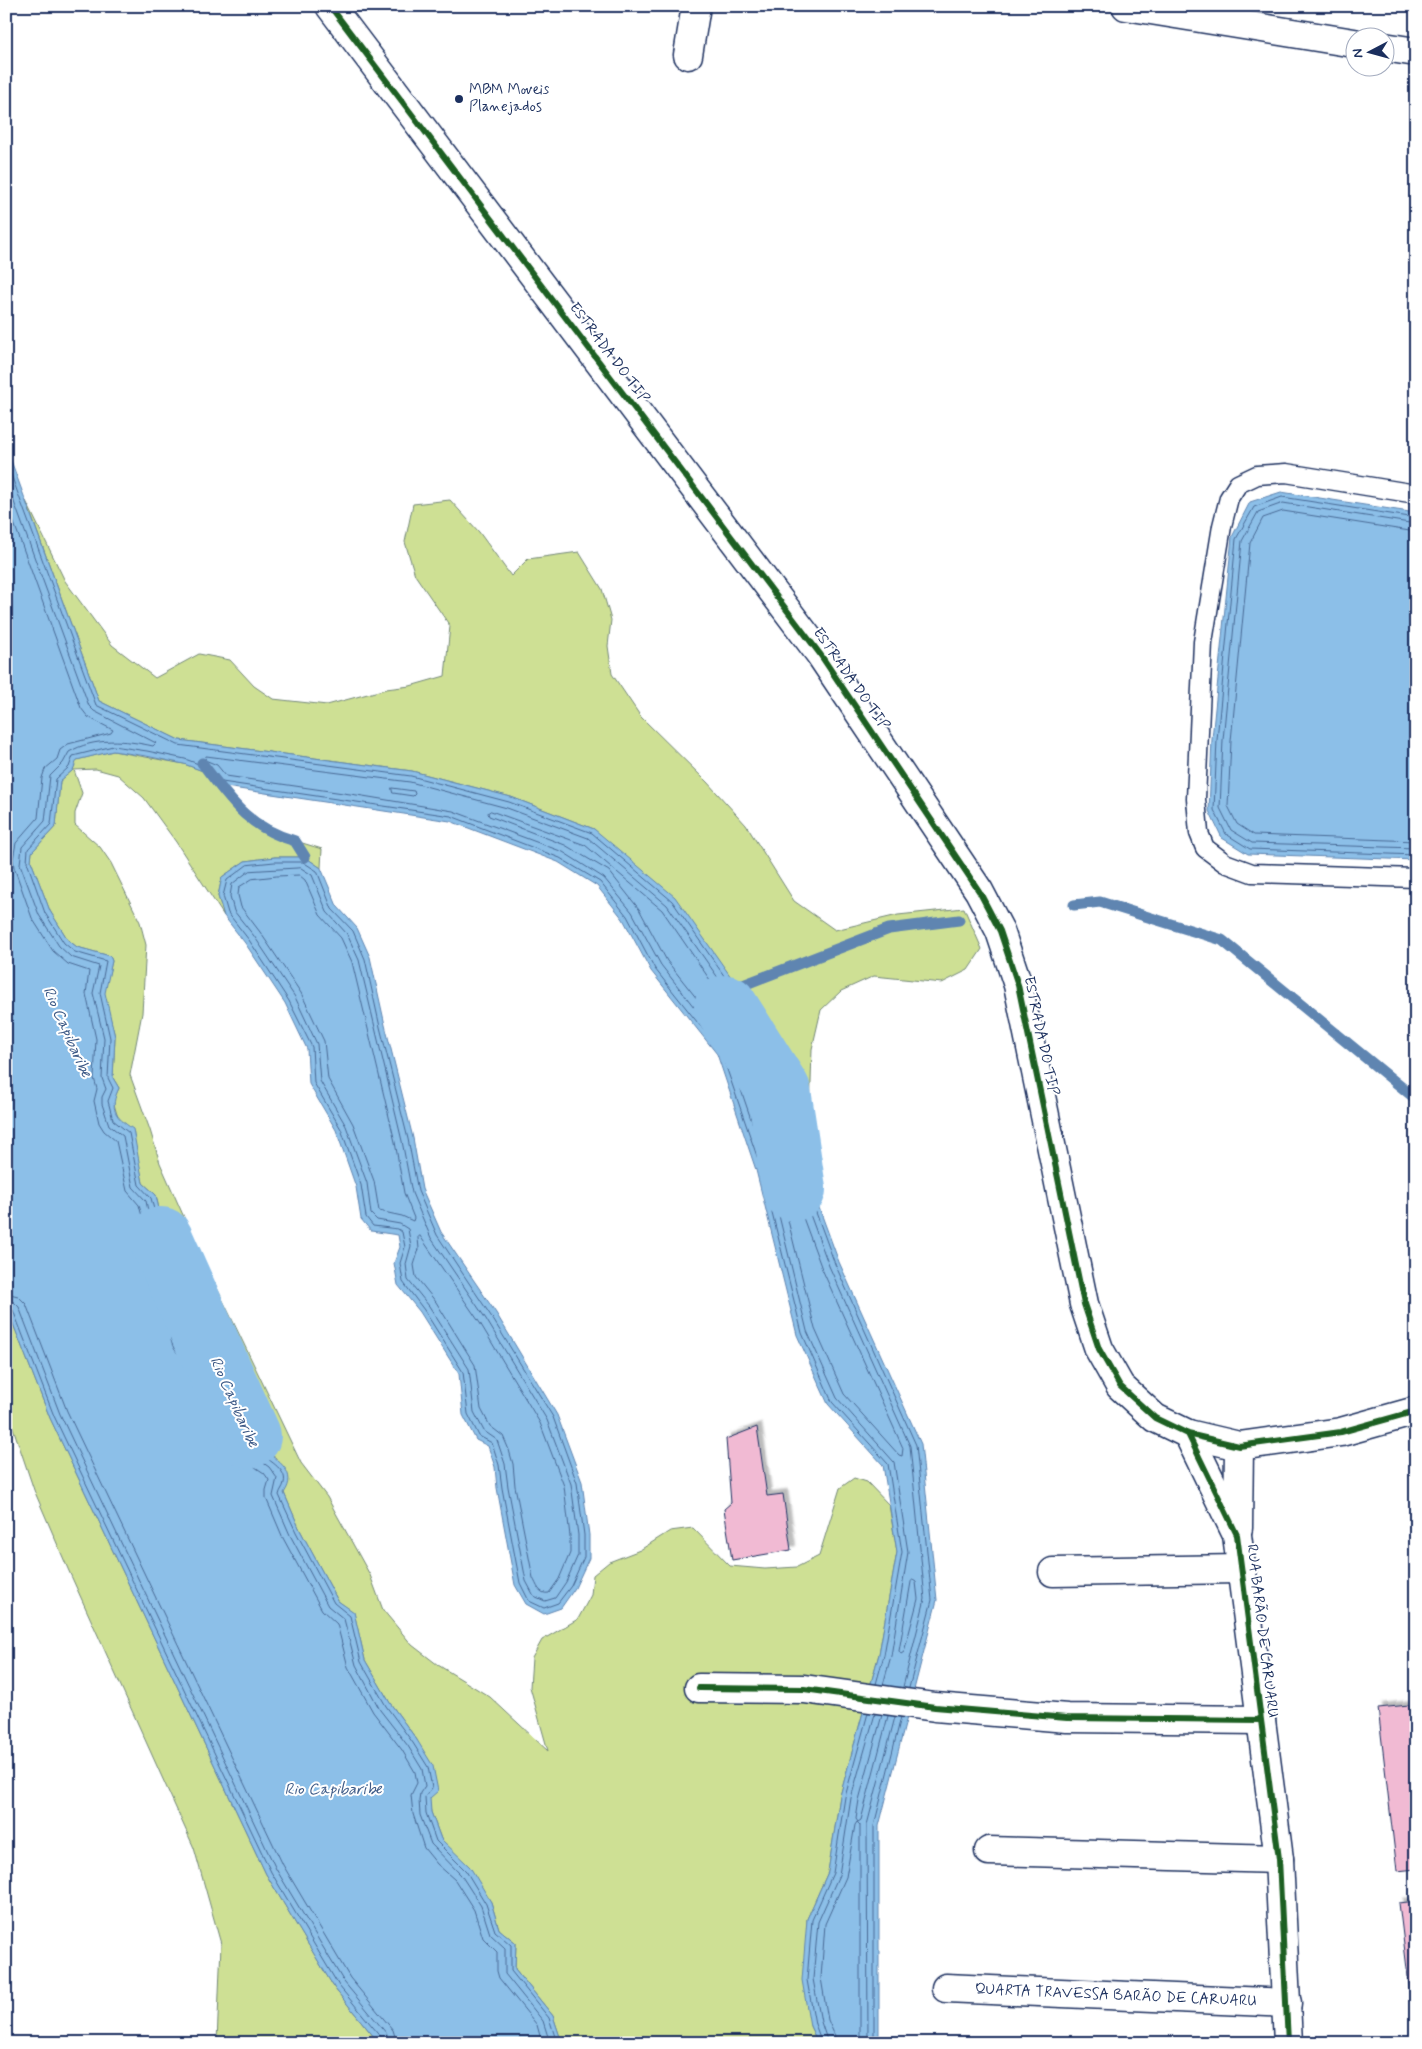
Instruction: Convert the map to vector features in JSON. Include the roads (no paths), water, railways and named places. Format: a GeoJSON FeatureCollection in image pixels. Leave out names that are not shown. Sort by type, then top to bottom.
{"type":"FeatureCollection","features":[{"type":"Feature","properties":{"kind":"street","name":"ESTRADA DO TIP"},"geometry":{"type":"LineString","coordinates":[[330,6],[820,654],[979,891],[1000,931],[1018,985],[1084,1304],[1099,1349],[1120,1386],[1155,1418],[1188,1434]]}},
{"type":"Feature","properties":{"kind":"street"},"geometry":{"type":"LineString","coordinates":[[688,55],[696,6]]}},
{"type":"Feature","properties":{"kind":"street"},"geometry":{"type":"LineString","coordinates":[[1126,6],[1344,41]]}},
{"type":"Feature","properties":{"kind":"street"},"geometry":{"type":"LineString","coordinates":[[1394,49],[1416,52]]}},
{"type":"Feature","properties":{"kind":"street"},"geometry":{"type":"LineString","coordinates":[[1188,1434],[1239,1446],[1341,1432],[1416,1411]]}},
{"type":"Feature","properties":{"kind":"street","name":"RUA BARÃO DE CARUARU"},"geometry":{"type":"LineString","coordinates":[[1188,1434],[1237,1535],[1279,1859],[1288,2043]]}},
{"type":"Feature","properties":{"kind":"street"},"geometry":{"type":"LineString","coordinates":[[1237,1535],[1239,1446]]}},
{"type":"Feature","properties":{"kind":"street"},"geometry":{"type":"LineString","coordinates":[[1053,1572],[1240,1569]]}},
{"type":"Feature","properties":{"kind":"street"},"geometry":{"type":"LineString","coordinates":[[699,1688],[804,1689],[935,1707],[1067,1718],[1261,1720]]}},
{"type":"Feature","properties":{"kind":"street"},"geometry":{"type":"LineString","coordinates":[[989,1851],[1279,1859]]}},
{"type":"Feature","properties":{"kind":"street","name":"QUARTA TRAVESSA BARÃO DE CARUARU"},"geometry":{"type":"LineString","coordinates":[[946,1988],[1287,2002]]}},
{"type":"Feature","properties":{"kind":"lane"},"geometry":{"type":"LineString","coordinates":[[1416,494],[1286,473],[1257,475],[1238,484],[1229,498],[1222,526],[1203,642],[1196,799],[1199,834],[1205,848],[1225,863],[1252,873],[1416,878]]}},
{"type":"Feature","properties":{"kind":"water","name":"Rio Capibaribe"},"geometry":{"type":"Polygon","coordinates":[[[6,447],[99,701],[179,740],[412,771],[511,797],[594,829],[675,897],[738,987],[839,1262],[921,1444],[937,1600],[879,1826],[879,2043],[818,2043],[810,2026],[802,1980],[807,1919],[828,1872],[840,1796],[879,1654],[897,1552],[883,1465],[828,1404],[797,1335],[756,1170],[717,1054],[651,971],[623,919],[597,886],[558,862],[450,821],[219,786],[211,774],[184,764],[113,751],[77,760],[73,770],[60,781],[56,826],[32,852],[31,861],[50,911],[68,940],[77,947],[110,956],[112,961],[105,993],[115,1037],[113,1078],[119,1088],[114,1102],[115,1112],[133,1129],[143,1183],[156,1195],[160,1214],[182,1242],[180,1258],[195,1276],[208,1300],[204,1314],[191,1326],[191,1338],[201,1350],[234,1369],[247,1381],[255,1407],[247,1410],[257,1425],[262,1450],[275,1458],[288,1473],[288,1486],[284,1493],[300,1530],[338,1601],[354,1612],[365,1660],[390,1703],[433,1766],[438,1791],[430,1798],[431,1812],[441,1839],[470,1867],[491,1902],[499,1929],[516,1943],[515,1969],[553,2016],[562,2043],[379,2043],[335,1989],[266,1874],[50,1418],[6,1306],[6,447]]]}},
{"type":"Feature","properties":{"kind":"water"},"geometry":{"type":"Polygon","coordinates":[[[1281,492],[1416,513],[1416,860],[1248,854],[1222,838],[1209,811],[1212,739],[1232,537],[1250,502],[1281,492]]]}},
{"type":"Feature","properties":{"kind":"water"},"geometry":{"type":"Polygon","coordinates":[[[275,857],[305,857],[321,868],[337,906],[357,928],[370,957],[413,1138],[422,1189],[441,1232],[496,1313],[557,1415],[582,1482],[589,1535],[589,1558],[575,1588],[561,1608],[544,1614],[526,1604],[515,1585],[497,1488],[495,1467],[488,1446],[476,1440],[463,1415],[459,1374],[420,1312],[398,1285],[394,1263],[400,1247],[398,1235],[371,1231],[361,1219],[356,1187],[336,1130],[309,1084],[307,1049],[285,1003],[245,943],[224,916],[218,896],[222,877],[245,861],[275,857]]]}},
{"type":"Feature","properties":{"kind":"waterway"},"geometry":{"type":"LineString","coordinates":[[202,763],[241,811],[264,828],[295,841],[305,857]]}},
{"type":"Feature","properties":{"kind":"waterway"},"geometry":{"type":"LineString","coordinates":[[1074,905],[1100,902],[1222,940],[1416,1099]]}},
{"type":"Feature","properties":{"kind":"waterway"},"geometry":{"type":"LineString","coordinates":[[727,995],[738,987],[889,929],[959,920]]}},
{"type":"Feature","properties":{"kind":"waterway"},"geometry":{"type":"LineString","coordinates":[[726,1007],[779,1091],[794,1189]]}},
{"type":"Feature","properties":{"kind":"waterway","name":"Rio Capibaribe"},"geometry":{"type":"LineString","coordinates":[[161,1239],[249,1436]]}},
{"type":"Feature","properties":{"kind":"place","name":"MBM Moveis Planejados"},"geometry":{"type":"Point","coordinates":[459,99]}}]}
